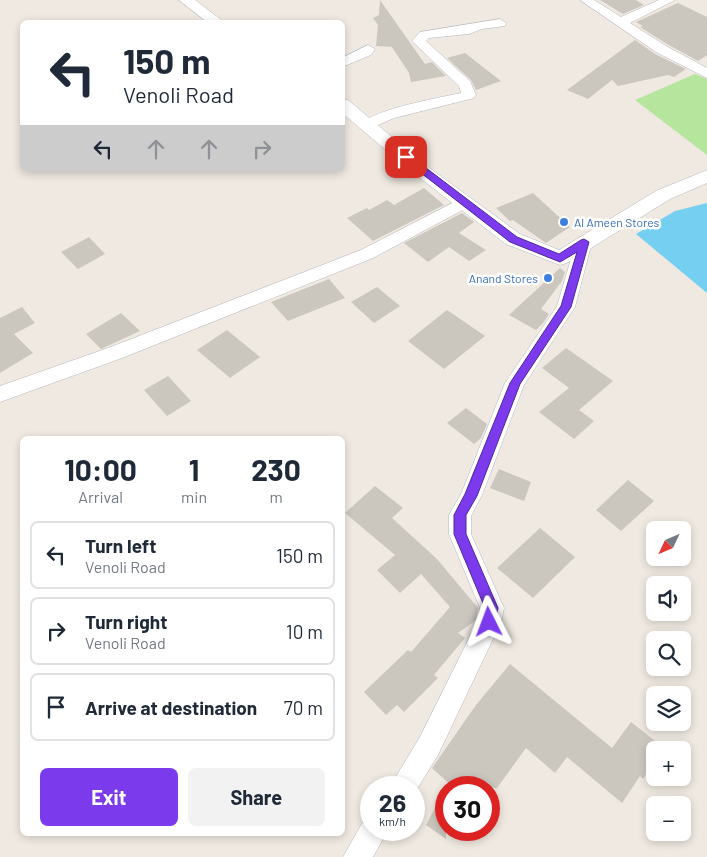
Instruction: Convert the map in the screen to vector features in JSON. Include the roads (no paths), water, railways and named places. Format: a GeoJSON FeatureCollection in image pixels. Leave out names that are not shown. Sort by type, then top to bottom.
{"type":"FeatureCollection","features":[{"type":"Feature","properties":{"kind":"street"},"geometry":{"type":"LineString","coordinates":[[186,0],[213,20]]}},
{"type":"Feature","properties":{"kind":"street"},"geometry":{"type":"LineString","coordinates":[[586,0],[661,49],[707,74]]}},
{"type":"Feature","properties":{"kind":"street"},"geometry":{"type":"LineString","coordinates":[[621,22],[669,0]]}},
{"type":"Feature","properties":{"kind":"street"},"geometry":{"type":"LineString","coordinates":[[368,124],[389,116],[469,95],[464,84],[419,42],[425,35],[469,30],[479,25],[500,23]]}},
{"type":"Feature","properties":{"kind":"street"},"geometry":{"type":"LineString","coordinates":[[345,62],[366,52],[368,49]]}},
{"type":"Feature","properties":{"kind":"street"},"geometry":{"type":"LineString","coordinates":[[345,106],[418,168],[513,240],[560,258],[663,195],[707,176]]}},
{"type":"Feature","properties":{"kind":"street"},"geometry":{"type":"LineString","coordinates":[[0,394],[115,353],[367,254],[464,202]]}},
{"type":"Feature","properties":{"kind":"street"},"geometry":{"type":"LineString","coordinates":[[410,776],[429,746],[489,622],[492,608],[460,534],[460,515],[471,496],[515,383],[566,307],[584,242]]}},
{"type":"Feature","properties":{"kind":"street"},"geometry":{"type":"LineString","coordinates":[[357,857],[367,841]]}},
{"type":"Feature","properties":{"kind":"water"},"geometry":{"type":"Polygon","coordinates":[[[707,203],[707,293],[636,234],[675,211],[707,203]]]}},
{"type":"Feature","properties":{"kind":"place","name":"Al Ameen Stores"},"geometry":{"type":"Point","coordinates":[564,222]}},
{"type":"Feature","properties":{"kind":"place","name":"Anand Stores"},"geometry":{"type":"Point","coordinates":[548,278]}}]}
